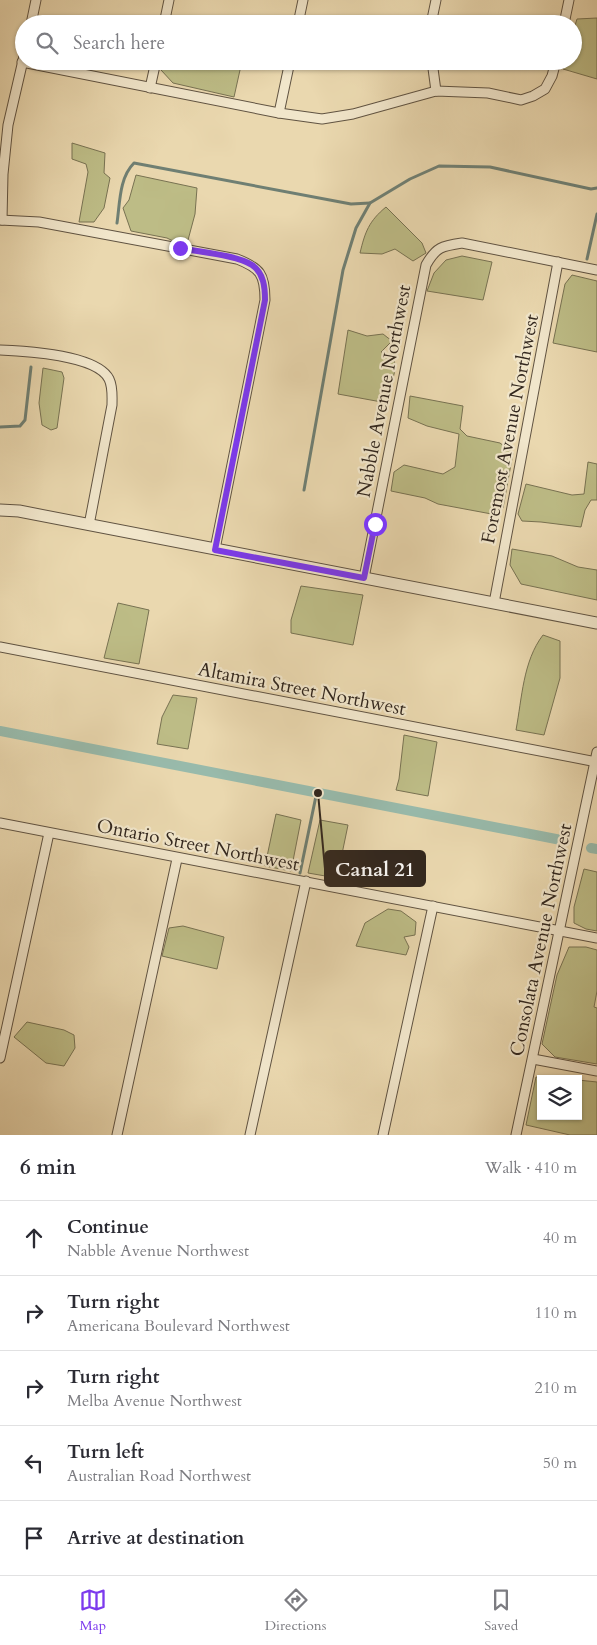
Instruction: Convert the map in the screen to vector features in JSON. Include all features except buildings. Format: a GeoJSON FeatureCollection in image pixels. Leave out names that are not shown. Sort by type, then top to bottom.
{"type":"FeatureCollection","features":[{"type":"Feature","properties":{"kind":"street"},"geometry":{"type":"LineString","coordinates":[[33,15],[36,0]]}},
{"type":"Feature","properties":{"kind":"street"},"geometry":{"type":"LineString","coordinates":[[166,15],[169,0]]}},
{"type":"Feature","properties":{"kind":"street"},"geometry":{"type":"LineString","coordinates":[[300,15],[303,0]]}},
{"type":"Feature","properties":{"kind":"street"},"geometry":{"type":"LineString","coordinates":[[433,15],[436,0]]}},
{"type":"Feature","properties":{"kind":"street"},"geometry":{"type":"LineString","coordinates":[[566,15],[569,0]]}},
{"type":"Feature","properties":{"kind":"street"},"geometry":{"type":"LineString","coordinates":[[20,70],[8,125],[1,220],[39,222],[237,259],[253,265],[260,274],[265,287],[265,300],[215,550]]}},
{"type":"Feature","properties":{"kind":"street"},"geometry":{"type":"LineString","coordinates":[[71,70],[150,88],[279,113],[322,119],[353,114],[436,91],[488,93],[521,100],[533,96],[544,89],[554,70]]}},
{"type":"Feature","properties":{"kind":"street"},"geometry":{"type":"LineString","coordinates":[[150,88],[154,70]]}},
{"type":"Feature","properties":{"kind":"street"},"geometry":{"type":"LineString","coordinates":[[279,113],[288,70]]}},
{"type":"Feature","properties":{"kind":"street"},"geometry":{"type":"LineString","coordinates":[[433,70],[436,91]]}},
{"type":"Feature","properties":{"kind":"street","name":"Nabble Avenue Northwest"},"geometry":{"type":"LineString","coordinates":[[364,578],[426,265],[432,253],[443,246],[462,243],[558,262]]}},
{"type":"Feature","properties":{"kind":"street"},"geometry":{"type":"LineString","coordinates":[[558,262],[597,270]]}},
{"type":"Feature","properties":{"kind":"street","name":"Foremost Avenue Northwest"},"geometry":{"type":"LineString","coordinates":[[494,603],[558,262]]}},
{"type":"Feature","properties":{"kind":"street"},"geometry":{"type":"LineString","coordinates":[[0,350],[29,351],[88,362],[102,370],[108,378],[112,388],[112,405],[89,525]]}},
{"type":"Feature","properties":{"kind":"street"},"geometry":{"type":"LineString","coordinates":[[0,510],[19,511],[597,623]]}},
{"type":"Feature","properties":{"kind":"street","name":"Altamira Street Northwest"},"geometry":{"type":"LineString","coordinates":[[0,647],[596,762]]}},
{"type":"Feature","properties":{"kind":"street","name":"Consolata Avenue Northwest"},"geometry":{"type":"LineString","coordinates":[[516,1135],[597,752]]}},
{"type":"Feature","properties":{"kind":"street","name":"Ontario Street Northwest"},"geometry":{"type":"LineString","coordinates":[[0,824],[597,938]]}},
{"type":"Feature","properties":{"kind":"street"},"geometry":{"type":"LineString","coordinates":[[0,1058],[49,833]]}},
{"type":"Feature","properties":{"kind":"street"},"geometry":{"type":"LineString","coordinates":[[117,1135],[177,859]]}},
{"type":"Feature","properties":{"kind":"street"},"geometry":{"type":"LineString","coordinates":[[250,1135],[306,882]]}},
{"type":"Feature","properties":{"kind":"street"},"geometry":{"type":"LineString","coordinates":[[383,1135],[433,906]]}},
{"type":"Feature","properties":{"kind":"street"},"geometry":{"type":"LineString","coordinates":[[533,1058],[597,1071]]}},
{"type":"Feature","properties":{"kind":"shaded area"},"geometry":{"type":"Polygon","coordinates":[[[597,18],[597,79],[566,70],[582,70],[582,19],[597,18]]]}},
{"type":"Feature","properties":{"kind":"shaded area"},"geometry":{"type":"Polygon","coordinates":[[[161,70],[240,70],[234,97],[173,83],[161,70]]]}},
{"type":"Feature","properties":{"kind":"shaded area"},"geometry":{"type":"Polygon","coordinates":[[[72,143],[105,153],[104,173],[110,178],[104,208],[94,222],[79,222],[88,172],[86,164],[72,159],[72,143]]]}},
{"type":"Feature","properties":{"kind":"shaded area"},"geometry":{"type":"Polygon","coordinates":[[[136,175],[197,188],[195,214],[188,240],[175,242],[167,238],[131,231],[123,208],[129,200],[136,175]]]}},
{"type":"Feature","properties":{"kind":"shaded area"},"geometry":{"type":"Polygon","coordinates":[[[386,207],[422,243],[426,253],[413,261],[395,249],[382,254],[360,253],[368,227],[386,207]]]}},
{"type":"Feature","properties":{"kind":"shaded area"},"geometry":{"type":"Polygon","coordinates":[[[462,256],[492,262],[483,300],[427,291],[434,273],[446,260],[462,256]]]}},
{"type":"Feature","properties":{"kind":"shaded area"},"geometry":{"type":"Polygon","coordinates":[[[572,275],[597,281],[597,352],[553,343],[565,284],[572,275]]]}},
{"type":"Feature","properties":{"kind":"shaded area"},"geometry":{"type":"Polygon","coordinates":[[[348,330],[367,336],[383,334],[392,341],[381,352],[392,356],[396,366],[387,403],[338,394],[348,330]]]}},
{"type":"Feature","properties":{"kind":"shaded area"},"geometry":{"type":"Polygon","coordinates":[[[43,368],[62,372],[64,378],[57,428],[51,430],[42,425],[39,403],[43,368]]]}},
{"type":"Feature","properties":{"kind":"shaded area"},"geometry":{"type":"Polygon","coordinates":[[[410,396],[463,406],[460,429],[467,436],[500,443],[513,453],[503,508],[497,515],[438,504],[425,498],[391,491],[394,472],[404,465],[443,474],[455,467],[459,434],[427,426],[408,418],[410,396]]]}},
{"type":"Feature","properties":{"kind":"shaded area"},"geometry":{"type":"Polygon","coordinates":[[[588,462],[597,464],[597,500],[591,500],[585,510],[581,527],[522,521],[518,514],[526,484],[572,495],[584,494],[588,462]]]}},
{"type":"Feature","properties":{"kind":"shaded area"},"geometry":{"type":"Polygon","coordinates":[[[512,549],[552,556],[578,567],[597,570],[597,600],[521,584],[510,565],[512,549]]]}},
{"type":"Feature","properties":{"kind":"shaded area"},"geometry":{"type":"Polygon","coordinates":[[[301,586],[363,595],[353,645],[291,633],[291,620],[301,586]]]}},
{"type":"Feature","properties":{"kind":"shaded area"},"geometry":{"type":"Polygon","coordinates":[[[118,603],[149,610],[139,664],[104,658],[118,603]]]}},
{"type":"Feature","properties":{"kind":"shaded area"},"geometry":{"type":"Polygon","coordinates":[[[543,635],[560,641],[560,678],[544,735],[516,730],[527,668],[536,645],[543,635]]]}},
{"type":"Feature","properties":{"kind":"shaded area"},"geometry":{"type":"Polygon","coordinates":[[[173,695],[197,698],[188,749],[157,744],[162,717],[173,695]]]}},
{"type":"Feature","properties":{"kind":"shaded area"},"geometry":{"type":"Polygon","coordinates":[[[404,735],[437,742],[428,796],[396,790],[404,735]]]}},
{"type":"Feature","properties":{"kind":"shaded area"},"geometry":{"type":"Polygon","coordinates":[[[276,814],[301,820],[291,871],[265,866],[276,814]]]}},
{"type":"Feature","properties":{"kind":"shaded area"},"geometry":{"type":"Polygon","coordinates":[[[320,820],[348,825],[337,878],[308,873],[320,820]]]}},
{"type":"Feature","properties":{"kind":"shaded area"},"geometry":{"type":"Polygon","coordinates":[[[584,869],[597,872],[597,931],[586,929],[574,923],[574,907],[584,869]]]}},
{"type":"Feature","properties":{"kind":"shaded area"},"geometry":{"type":"Polygon","coordinates":[[[388,909],[401,911],[416,922],[415,935],[404,937],[409,947],[406,955],[356,946],[365,923],[388,909]]]}},
{"type":"Feature","properties":{"kind":"shaded area"},"geometry":{"type":"Polygon","coordinates":[[[183,926],[224,937],[217,969],[162,956],[169,928],[183,926]]]}},
{"type":"Feature","properties":{"kind":"shaded area"},"geometry":{"type":"Polygon","coordinates":[[[569,947],[586,947],[597,950],[597,991],[594,1007],[597,1008],[597,1064],[555,1057],[542,1044],[557,975],[569,947]]]}},
{"type":"Feature","properties":{"kind":"shaded area"},"geometry":{"type":"Polygon","coordinates":[[[27,1022],[64,1030],[74,1035],[75,1048],[64,1066],[46,1063],[14,1037],[27,1022]]]}},
{"type":"Feature","properties":{"kind":"shaded area"},"geometry":{"type":"Polygon","coordinates":[[[536,1077],[537,1120],[582,1120],[582,1080],[597,1082],[597,1135],[570,1135],[526,1125],[536,1077]]]}},
{"type":"Feature","properties":{"kind":"waterway"},"geometry":{"type":"LineString","coordinates":[[117,223],[123,183],[125,176],[134,163],[351,204],[370,203]]}},
{"type":"Feature","properties":{"kind":"waterway"},"geometry":{"type":"LineString","coordinates":[[304,490],[343,270],[356,228],[370,203],[410,179],[439,166],[490,167],[591,189],[597,188]]}},
{"type":"Feature","properties":{"kind":"waterway"},"geometry":{"type":"LineString","coordinates":[[587,259],[597,214]]}},
{"type":"Feature","properties":{"kind":"waterway"},"geometry":{"type":"LineString","coordinates":[[0,427],[20,426],[25,420],[31,367]]}},
{"type":"Feature","properties":{"kind":"waterway"},"geometry":{"type":"LineString","coordinates":[[0,731],[561,840]]}},
{"type":"Feature","properties":{"kind":"waterway"},"geometry":{"type":"LineString","coordinates":[[300,873],[318,793]]}},
{"type":"Feature","properties":{"kind":"waterway"},"geometry":{"type":"LineString","coordinates":[[591,848],[597,849]]}},
{"type":"Feature","properties":{"kind":"place","name":"Canal 21"},"geometry":{"type":"Point","coordinates":[318,793]}},
{"type":"Feature","properties":{"kind":"route"},"geometry":{"type":"LineString","coordinates":[[180,248],[237,259],[253,265],[260,274],[265,287],[265,300],[215,550],[364,578],[375,524]]}}]}
